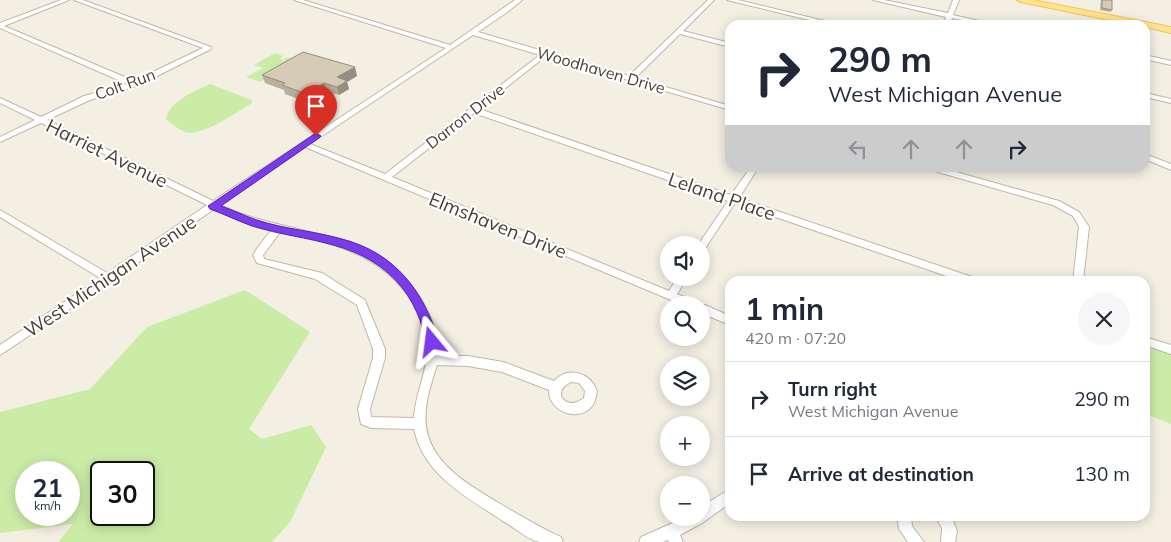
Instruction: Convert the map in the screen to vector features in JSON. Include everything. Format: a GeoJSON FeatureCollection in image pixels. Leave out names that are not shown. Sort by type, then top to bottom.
{"type":"FeatureCollection","features":[{"type":"Feature","properties":{"kind":"main road"},"geometry":{"type":"LineString","coordinates":[[1021,0],[1121,20]]}},
{"type":"Feature","properties":{"kind":"main road"},"geometry":{"type":"LineString","coordinates":[[1150,26],[1171,30]]}},
{"type":"Feature","properties":{"kind":"street"},"geometry":{"type":"LineString","coordinates":[[0,26],[66,0]]}},
{"type":"Feature","properties":{"kind":"street","name":"Colt Run"},"geometry":{"type":"LineString","coordinates":[[0,140],[87,98],[134,84],[209,48],[78,0]]}},
{"type":"Feature","properties":{"kind":"street"},"geometry":{"type":"LineString","coordinates":[[297,0],[451,47]]}},
{"type":"Feature","properties":{"kind":"street","name":"West Michigan Avenue"},"geometry":{"type":"LineString","coordinates":[[0,351],[304,144],[473,33],[519,0]]}},
{"type":"Feature","properties":{"kind":"street"},"geometry":{"type":"LineString","coordinates":[[630,79],[711,0]]}},
{"type":"Feature","properties":{"kind":"street"},"geometry":{"type":"LineString","coordinates":[[730,0],[816,20]]}},
{"type":"Feature","properties":{"kind":"street"},"geometry":{"type":"LineString","coordinates":[[759,7],[765,0]]}},
{"type":"Feature","properties":{"kind":"street"},"geometry":{"type":"LineString","coordinates":[[876,0],[969,20]]}},
{"type":"Feature","properties":{"kind":"street"},"geometry":{"type":"LineString","coordinates":[[948,20],[956,0]]}},
{"type":"Feature","properties":{"kind":"street"},"geometry":{"type":"LineString","coordinates":[[0,26],[134,84]]}},
{"type":"Feature","properties":{"kind":"street"},"geometry":{"type":"LineString","coordinates":[[678,32],[725,45]]}},
{"type":"Feature","properties":{"kind":"street","name":"Woodhaven Drive"},"geometry":{"type":"LineString","coordinates":[[473,33],[725,107]]}},
{"type":"Feature","properties":{"kind":"street","name":"Darron Drive"},"geometry":{"type":"LineString","coordinates":[[386,178],[544,54]]}},
{"type":"Feature","properties":{"kind":"street"},"geometry":{"type":"LineString","coordinates":[[1150,58],[1171,63]]}},
{"type":"Feature","properties":{"kind":"street"},"geometry":{"type":"LineString","coordinates":[[1150,97],[1171,101]]}},
{"type":"Feature","properties":{"kind":"street","name":"Harriet Avenue"},"geometry":{"type":"LineString","coordinates":[[0,100],[213,206],[243,219],[349,245],[370,255],[398,276],[418,302],[426,320],[432,342],[432,360],[420,407],[422,436],[434,460],[452,480],[492,506],[556,542]]}},
{"type":"Feature","properties":{"kind":"street","name":"Leland Place"},"geometry":{"type":"LineString","coordinates":[[473,110],[956,276]]}},
{"type":"Feature","properties":{"kind":"street","name":"Elmshaven Drive"},"geometry":{"type":"LineString","coordinates":[[304,144],[671,296]]}},
{"type":"Feature","properties":{"kind":"street"},"geometry":{"type":"LineString","coordinates":[[1150,158],[1171,167]]}},
{"type":"Feature","properties":{"kind":"street"},"geometry":{"type":"LineString","coordinates":[[709,236],[751,172]]}},
{"type":"Feature","properties":{"kind":"street"},"geometry":{"type":"LineString","coordinates":[[948,172],[1056,203],[1076,214],[1084,227],[1079,276]]}},
{"type":"Feature","properties":{"kind":"street"},"geometry":{"type":"LineString","coordinates":[[0,213],[108,278]]}},
{"type":"Feature","properties":{"kind":"street"},"geometry":{"type":"LineString","coordinates":[[278,229],[261,249],[258,255],[260,261],[318,276],[361,303],[379,349],[379,358],[364,409],[365,420],[371,423],[421,424]]}},
{"type":"Feature","properties":{"kind":"street"},"geometry":{"type":"LineString","coordinates":[[671,296],[677,286]]}},
{"type":"Feature","properties":{"kind":"street"},"geometry":{"type":"LineString","coordinates":[[710,312],[725,318]]}},
{"type":"Feature","properties":{"kind":"street"},"geometry":{"type":"LineString","coordinates":[[1150,343],[1171,350]]}},
{"type":"Feature","properties":{"kind":"street"},"geometry":{"type":"LineString","coordinates":[[432,360],[468,361],[503,367],[556,387]]}},
{"type":"Feature","properties":{"kind":"street"},"geometry":{"type":"LineString","coordinates":[[710,509],[725,498]]}},
{"type":"Feature","properties":{"kind":"street"},"geometry":{"type":"LineString","coordinates":[[905,521],[906,529],[917,542]]}},
{"type":"Feature","properties":{"kind":"street"},"geometry":{"type":"LineString","coordinates":[[945,521],[950,534],[948,542]]}},
{"type":"Feature","properties":{"kind":"street"},"geometry":{"type":"LineString","coordinates":[[646,542],[673,537],[687,526]]}},
{"type":"Feature","properties":{"kind":"green space"},"geometry":{"type":"Polygon","coordinates":[[[275,53],[283,56],[280,59],[285,60],[284,58],[294,57],[293,60],[297,61],[260,82],[246,77],[263,68],[254,65],[275,53]]]}},
{"type":"Feature","properties":{"kind":"green space"},"geometry":{"type":"Polygon","coordinates":[[[210,84],[252,100],[252,103],[219,123],[192,133],[182,131],[166,119],[169,112],[178,102],[210,84]]]}},
{"type":"Feature","properties":{"kind":"green space"},"geometry":{"type":"Polygon","coordinates":[[[245,290],[310,332],[249,429],[262,439],[311,425],[326,447],[290,522],[272,542],[58,542],[71,526],[80,526],[80,461],[15,461],[15,526],[57,526],[0,533],[0,412],[90,389],[147,327],[245,290]]]}},
{"type":"Feature","properties":{"kind":"green space"},"geometry":{"type":"Polygon","coordinates":[[[1150,347],[1171,354],[1171,424],[1150,416],[1150,347]]]}},
{"type":"Feature","properties":{"kind":"building"},"geometry":{"type":"Polygon","coordinates":[[[1102,0],[1112,0],[1112,10],[1102,8],[1102,0]]]}},
{"type":"Feature","properties":{"kind":"building"},"geometry":{"type":"Polygon","coordinates":[[[303,52],[355,67],[337,77],[347,81],[337,87],[324,83],[306,94],[282,85],[285,83],[262,75],[303,52]]]}},
{"type":"Feature","properties":{"kind":"route"},"geometry":{"type":"LineString","coordinates":[[316,136],[213,206],[234,216],[264,226],[342,242],[380,261],[398,276],[418,302],[426,320],[432,342]]}}]}
